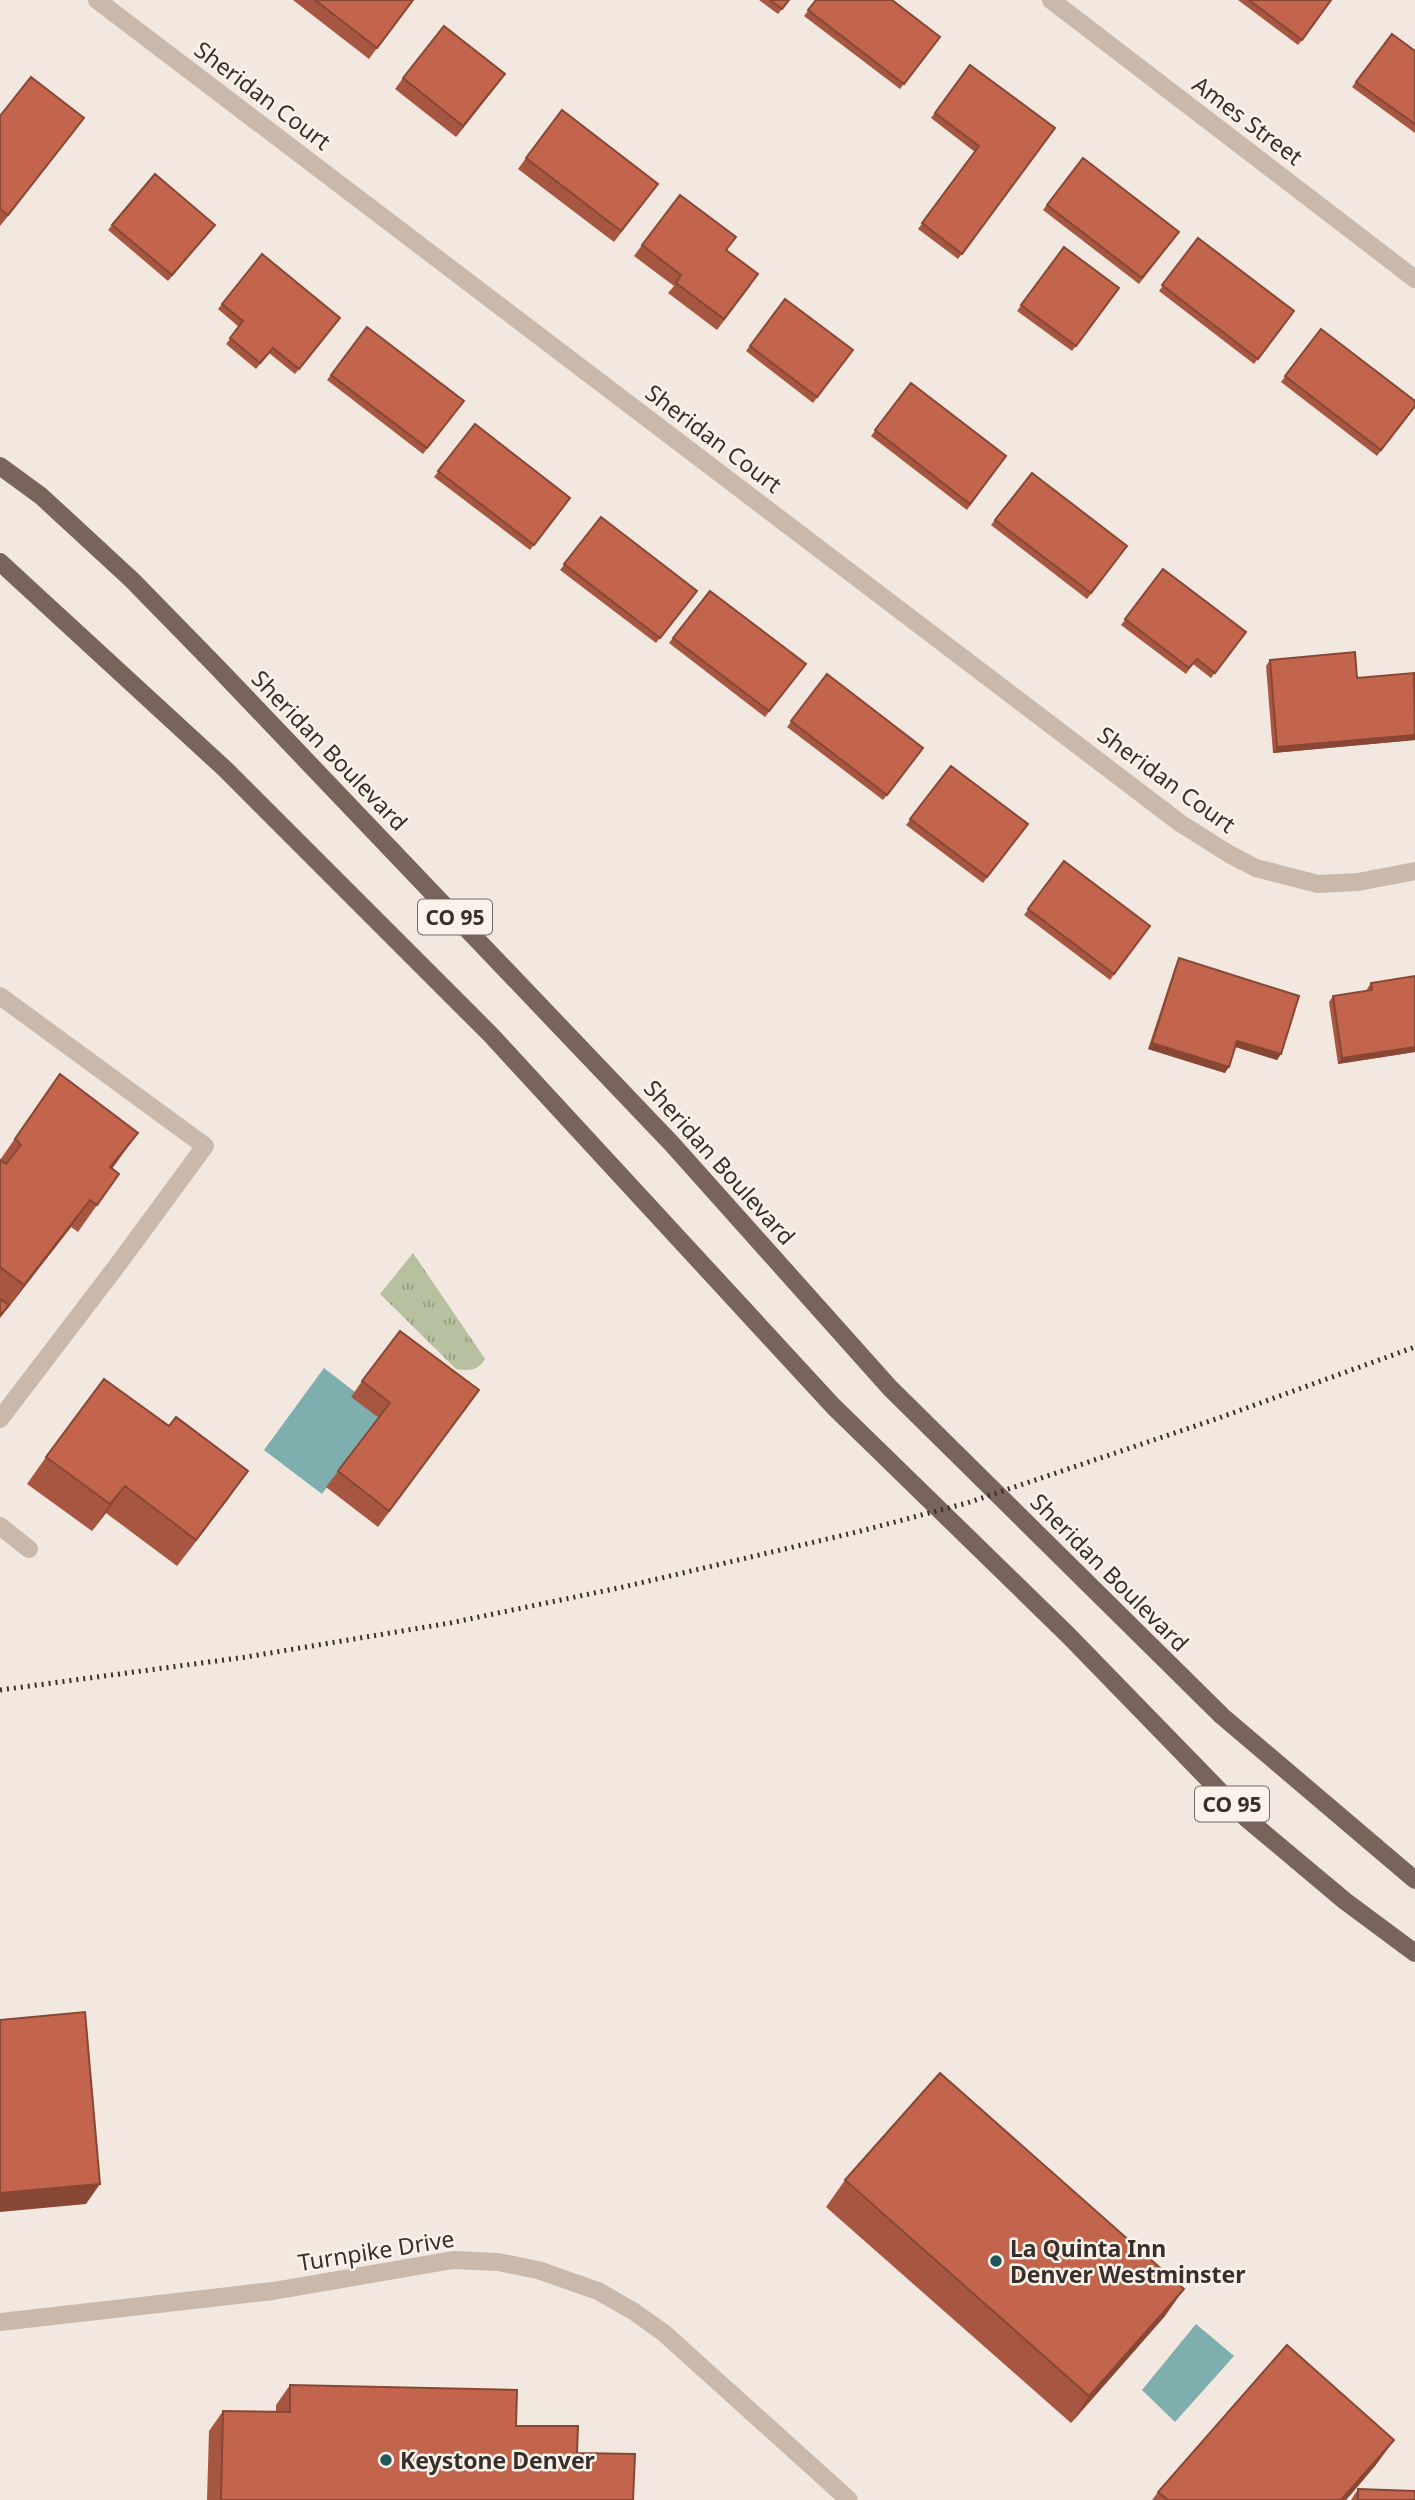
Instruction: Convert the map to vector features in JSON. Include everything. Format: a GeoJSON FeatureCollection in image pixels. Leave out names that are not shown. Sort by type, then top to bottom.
{"type":"FeatureCollection","features":[{"type":"Feature","properties":{"kind":"main road","name":"Sheridan Boulevard"},"geometry":{"type":"LineString","coordinates":[[0,466],[51,506],[132,580],[217,667],[672,1144],[890,1388],[1222,1716],[1415,1880]]}},
{"type":"Feature","properties":{"kind":"main road","name":"CO 95"},"geometry":{"type":"LineString","coordinates":[[0,562],[224,768],[491,1035],[833,1406],[1068,1635],[1246,1818],[1345,1901],[1415,1952]]}},
{"type":"Feature","properties":{"kind":"street","name":"Sheridan Court"},"geometry":{"type":"LineString","coordinates":[[97,0],[1180,823],[1256,868],[1318,884],[1371,880],[1415,871]]}},
{"type":"Feature","properties":{"kind":"street","name":"Ames Street"},"geometry":{"type":"LineString","coordinates":[[1051,0],[1415,279]]}},
{"type":"Feature","properties":{"kind":"street"},"geometry":{"type":"LineString","coordinates":[[0,996],[205,1146],[0,1419]]}},
{"type":"Feature","properties":{"kind":"street"},"geometry":{"type":"LineString","coordinates":[[0,1526],[29,1549]]}},
{"type":"Feature","properties":{"kind":"street","name":"Turnpike Drive"},"geometry":{"type":"LineString","coordinates":[[0,2322],[273,2291],[453,2260],[498,2262],[538,2270],[598,2291],[664,2333],[849,2500]]}},
{"type":"Feature","properties":{"kind":"green space"},"geometry":{"type":"Polygon","coordinates":[[[413,1253],[485,1359],[476,1368],[456,1369],[380,1294],[413,1253]]]}},
{"type":"Feature","properties":{"kind":"water"},"geometry":{"type":"Polygon","coordinates":[[[324,1368],[355,1392],[379,1418],[322,1494],[264,1450],[324,1368]]]}},
{"type":"Feature","properties":{"kind":"water"},"geometry":{"type":"Polygon","coordinates":[[[1196,2324],[1234,2356],[1175,2422],[1142,2390],[1196,2324]]]}},
{"type":"Feature","properties":{"kind":"building"},"geometry":{"type":"Polygon","coordinates":[[[315,0],[413,0],[377,48],[315,0]]]}},
{"type":"Feature","properties":{"kind":"building"},"geometry":{"type":"Polygon","coordinates":[[[770,0],[789,0],[782,9],[770,0]]]}},
{"type":"Feature","properties":{"kind":"building"},"geometry":{"type":"Polygon","coordinates":[[[816,0],[892,0],[940,37],[904,84],[808,10],[816,0]]]}},
{"type":"Feature","properties":{"kind":"building"},"geometry":{"type":"Polygon","coordinates":[[[1249,0],[1331,0],[1302,40],[1249,0]]]}},
{"type":"Feature","properties":{"kind":"building"},"geometry":{"type":"Polygon","coordinates":[[[444,26],[505,74],[463,126],[403,78],[444,26]]]}},
{"type":"Feature","properties":{"kind":"building"},"geometry":{"type":"Polygon","coordinates":[[[1392,34],[1415,51],[1415,124],[1356,82],[1392,34]]]}},
{"type":"Feature","properties":{"kind":"building"},"geometry":{"type":"Polygon","coordinates":[[[970,65],[1055,128],[962,254],[922,223],[979,146],[935,113],[970,65]]]}},
{"type":"Feature","properties":{"kind":"building"},"geometry":{"type":"Polygon","coordinates":[[[31,77],[84,118],[8,215],[0,209],[0,116],[31,77]]]}},
{"type":"Feature","properties":{"kind":"building"},"geometry":{"type":"Polygon","coordinates":[[[562,110],[658,184],[621,231],[526,158],[562,110]]]}},
{"type":"Feature","properties":{"kind":"building"},"geometry":{"type":"Polygon","coordinates":[[[1083,158],[1179,232],[1142,278],[1047,205],[1083,158]]]}},
{"type":"Feature","properties":{"kind":"building"},"geometry":{"type":"Polygon","coordinates":[[[155,174],[215,225],[172,275],[112,225],[155,174]]]}},
{"type":"Feature","properties":{"kind":"building"},"geometry":{"type":"Polygon","coordinates":[[[680,195],[736,237],[726,250],[758,274],[724,319],[676,283],[681,275],[642,245],[680,195]]]}},
{"type":"Feature","properties":{"kind":"building"},"geometry":{"type":"Polygon","coordinates":[[[1198,238],[1294,311],[1258,359],[1162,285],[1198,238]]]}},
{"type":"Feature","properties":{"kind":"building"},"geometry":{"type":"Polygon","coordinates":[[[1064,247],[1119,288],[1076,346],[1021,305],[1064,247]]]}},
{"type":"Feature","properties":{"kind":"building"},"geometry":{"type":"Polygon","coordinates":[[[262,254],[340,318],[299,369],[273,348],[260,363],[230,338],[243,321],[222,304],[262,254]]]}},
{"type":"Feature","properties":{"kind":"building"},"geometry":{"type":"Polygon","coordinates":[[[785,299],[853,350],[817,397],[750,346],[785,299]]]}},
{"type":"Feature","properties":{"kind":"building"},"geometry":{"type":"Polygon","coordinates":[[[367,327],[464,401],[427,448],[331,375],[367,327]]]}},
{"type":"Feature","properties":{"kind":"building"},"geometry":{"type":"Polygon","coordinates":[[[1321,329],[1415,401],[1415,406],[1381,450],[1285,376],[1321,329]]]}},
{"type":"Feature","properties":{"kind":"building"},"geometry":{"type":"Polygon","coordinates":[[[911,383],[1006,456],[970,504],[875,430],[911,383]]]}},
{"type":"Feature","properties":{"kind":"building"},"geometry":{"type":"Polygon","coordinates":[[[475,424],[570,498],[534,545],[438,471],[475,424]]]}},
{"type":"Feature","properties":{"kind":"building"},"geometry":{"type":"Polygon","coordinates":[[[1032,473],[1127,546],[1091,593],[995,520],[1032,473]]]}},
{"type":"Feature","properties":{"kind":"building"},"geometry":{"type":"Polygon","coordinates":[[[601,517],[697,591],[660,638],[564,564],[601,517]]]}},
{"type":"Feature","properties":{"kind":"building"},"geometry":{"type":"Polygon","coordinates":[[[1163,569],[1246,632],[1215,673],[1197,659],[1189,668],[1125,619],[1163,569]]]}},
{"type":"Feature","properties":{"kind":"building"},"geometry":{"type":"Polygon","coordinates":[[[710,591],[806,664],[769,711],[673,638],[710,591]]]}},
{"type":"Feature","properties":{"kind":"building"},"geometry":{"type":"Polygon","coordinates":[[[1355,652],[1357,678],[1414,673],[1415,735],[1277,747],[1270,660],[1355,652]]]}},
{"type":"Feature","properties":{"kind":"building"},"geometry":{"type":"Polygon","coordinates":[[[827,674],[923,748],[887,795],[791,721],[827,674]]]}},
{"type":"Feature","properties":{"kind":"building"},"geometry":{"type":"Polygon","coordinates":[[[951,766],[1028,824],[987,877],[910,819],[951,766]]]}},
{"type":"Feature","properties":{"kind":"building"},"geometry":{"type":"Polygon","coordinates":[[[1064,861],[1150,926],[1114,974],[1028,909],[1064,861]]]}},
{"type":"Feature","properties":{"kind":"building"},"geometry":{"type":"Polygon","coordinates":[[[1179,958],[1299,996],[1281,1054],[1237,1041],[1229,1067],[1152,1043],[1179,958]]]}},
{"type":"Feature","properties":{"kind":"building"},"geometry":{"type":"Polygon","coordinates":[[[1415,976],[1415,1047],[1342,1058],[1333,996],[1372,990],[1371,983],[1415,976]]]}},
{"type":"Feature","properties":{"kind":"building"},"geometry":{"type":"Polygon","coordinates":[[[60,1074],[138,1133],[110,1167],[119,1174],[97,1205],[90,1200],[24,1285],[0,1267],[0,1160],[6,1164],[21,1145],[15,1139],[60,1074]]]}},
{"type":"Feature","properties":{"kind":"building"},"geometry":{"type":"Polygon","coordinates":[[[0,1299],[9,1305],[0,1316],[0,1299]]]}},
{"type":"Feature","properties":{"kind":"building"},"geometry":{"type":"Polygon","coordinates":[[[400,1331],[479,1390],[389,1511],[338,1471],[390,1403],[362,1381],[400,1331]]]}},
{"type":"Feature","properties":{"kind":"building"},"geometry":{"type":"Polygon","coordinates":[[[104,1379],[169,1426],[176,1417],[248,1471],[196,1540],[125,1486],[110,1504],[46,1457],[104,1379]]]}},
{"type":"Feature","properties":{"kind":"building"},"geometry":{"type":"Polygon","coordinates":[[[85,2012],[100,2184],[0,2193],[0,2020],[85,2012]]]}},
{"type":"Feature","properties":{"kind":"building","name":"La Quinta Inn Denver Westminster"},"geometry":{"type":"Polygon","coordinates":[[[940,2073],[1184,2289],[1089,2396],[845,2180],[940,2073]]]}},
{"type":"Feature","properties":{"kind":"building"},"geometry":{"type":"Polygon","coordinates":[[[1287,2345],[1394,2440],[1341,2500],[1168,2500],[1158,2492],[1287,2345]]]}},
{"type":"Feature","properties":{"kind":"building","name":"Keystone Denver"},"geometry":{"type":"Polygon","coordinates":[[[290,2385],[517,2390],[516,2426],[578,2426],[577,2453],[635,2454],[633,2500],[221,2500],[223,2411],[290,2412],[290,2385]]]}},
{"type":"Feature","properties":{"kind":"building"},"geometry":{"type":"Polygon","coordinates":[[[1358,2489],[1415,2491],[1415,2500],[1358,2500],[1358,2489]]]}},
{"type":"Feature","properties":{"kind":"railway"},"geometry":{"type":"LineString","coordinates":[[0,1690],[246,1657],[450,1623],[623,1587],[857,1532],[967,1503],[1216,1419],[1415,1347]]}},
{"type":"Feature","properties":{"kind":"place","name":"La Quinta Inn Denver Westminster"},"geometry":{"type":"Point","coordinates":[996,2261]}},
{"type":"Feature","properties":{"kind":"place","name":"Keystone Denver"},"geometry":{"type":"Point","coordinates":[386,2460]}}]}
